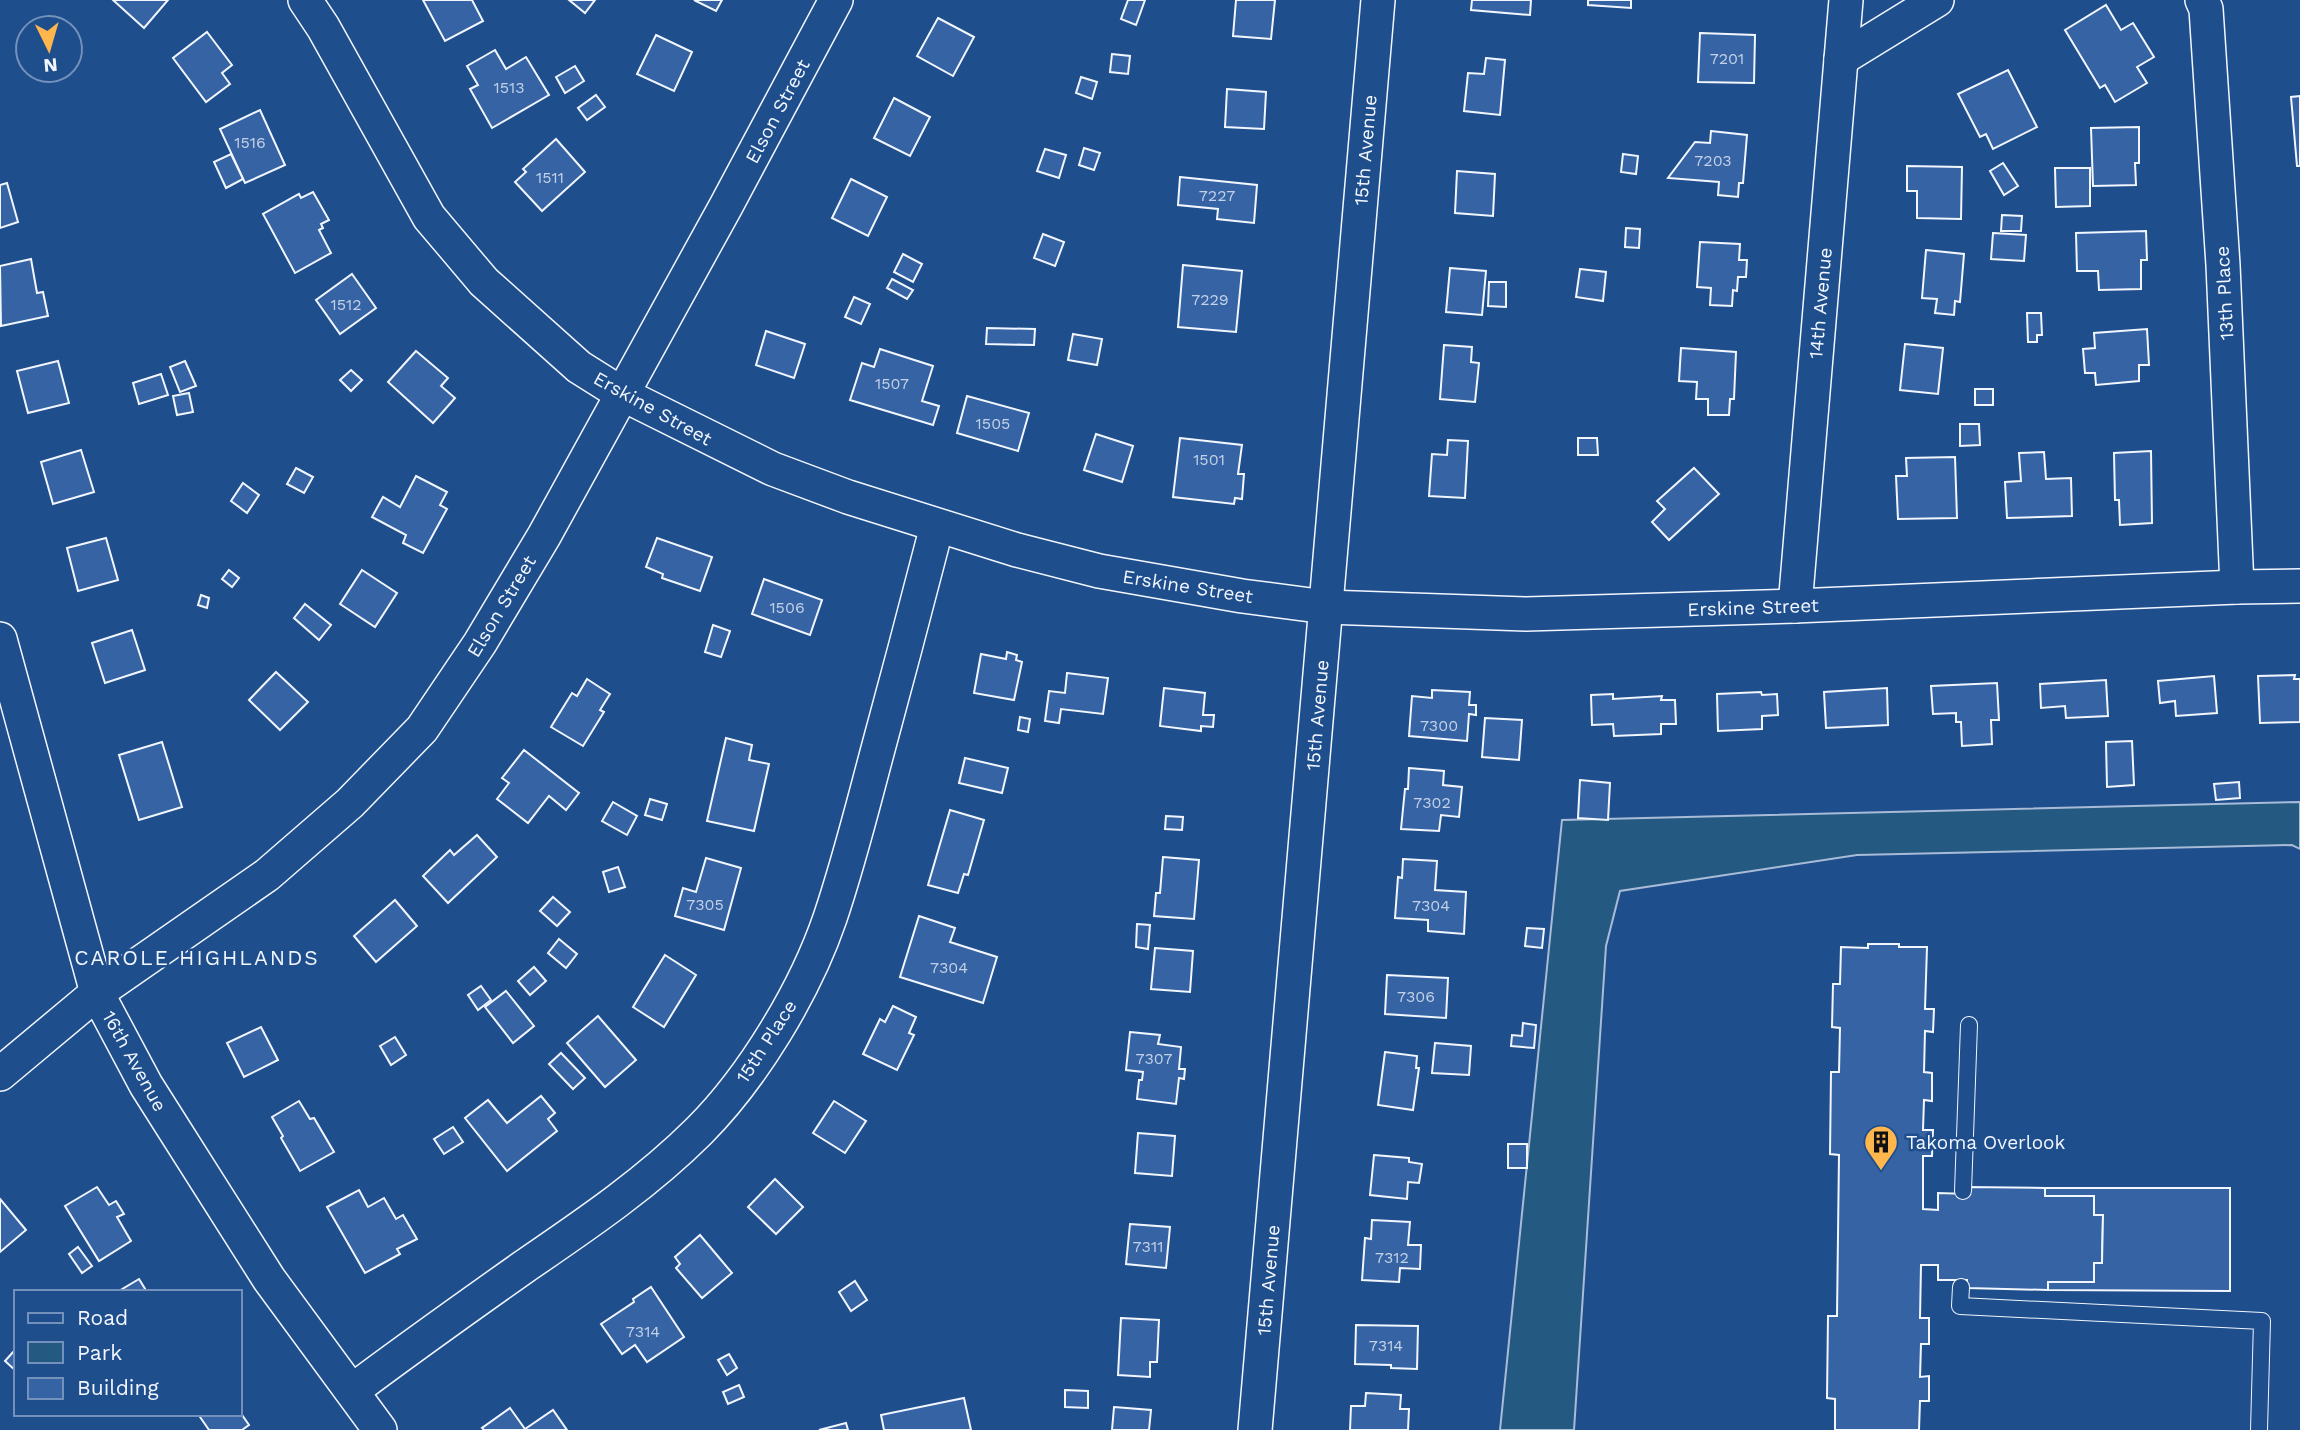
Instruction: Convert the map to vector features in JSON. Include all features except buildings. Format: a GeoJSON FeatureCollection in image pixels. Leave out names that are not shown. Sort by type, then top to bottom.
{"type":"FeatureCollection","features":[{"type":"Feature","properties":{"kind":"street","name":"Erskine Street"},"geometry":{"type":"LineString","coordinates":[[305,0],[323,27],[429,216],[484,282],[579,367],[622,394],[773,469],[937,526],[1099,571],[1173,586],[1326,607],[1526,614],[2300,586]]}},
{"type":"Feature","properties":{"kind":"street","name":"Elson Street"},"geometry":{"type":"LineString","coordinates":[[0,1074],[97,993],[267,875],[350,803],[422,729],[480,643],[544,536],[726,206],[835,0]]}},
{"type":"Feature","properties":{"kind":"street","name":"15th Avenue"},"geometry":{"type":"LineString","coordinates":[[1255,1430],[1378,0]]}},
{"type":"Feature","properties":{"kind":"street","name":"14th Avenue"},"geometry":{"type":"LineString","coordinates":[[1795,606],[1846,0]]}},
{"type":"Feature","properties":{"kind":"street"},"geometry":{"type":"LineString","coordinates":[[1841,59],[1937,0]]}},
{"type":"Feature","properties":{"kind":"street","name":"13th Place"},"geometry":{"type":"LineString","coordinates":[[2202,0],[2207,22],[2223,265],[2236,587]]}},
{"type":"Feature","properties":{"kind":"street","name":"15th Place"},"geometry":{"type":"LineString","coordinates":[[352,1391],[646,1178],[699,1131],[733,1092],[768,1042],[799,989],[829,920],[856,835],[937,526]]}},
{"type":"Feature","properties":{"kind":"street","name":"16th Avenue"},"geometry":{"type":"LineString","coordinates":[[0,639],[97,993],[146,1085],[269,1279],[380,1430]]}},
{"type":"Feature","properties":{"kind":"lane"},"geometry":{"type":"LineString","coordinates":[[1963,1191],[1969,1025]]}},
{"type":"Feature","properties":{"kind":"lane"},"geometry":{"type":"LineString","coordinates":[[1961,1286],[1960,1306],[2262,1321],[2259,1430]]}},
{"type":"Feature","properties":{"kind":"green space"},"geometry":{"type":"Polygon","coordinates":[[[2300,802],[2300,849],[2292,845],[1857,855],[1620,891],[1606,946],[1574,1430],[1500,1430],[1562,820],[2300,802]]]}},
{"type":"Feature","properties":{"kind":"place","name":"Takoma Overlook"},"geometry":{"type":"Point","coordinates":[1881,1172]}},
{"type":"Feature","properties":{"kind":"district","name":"CAROLE HIGHLANDS"},"geometry":{"type":"Point","coordinates":[197,958]}}]}
